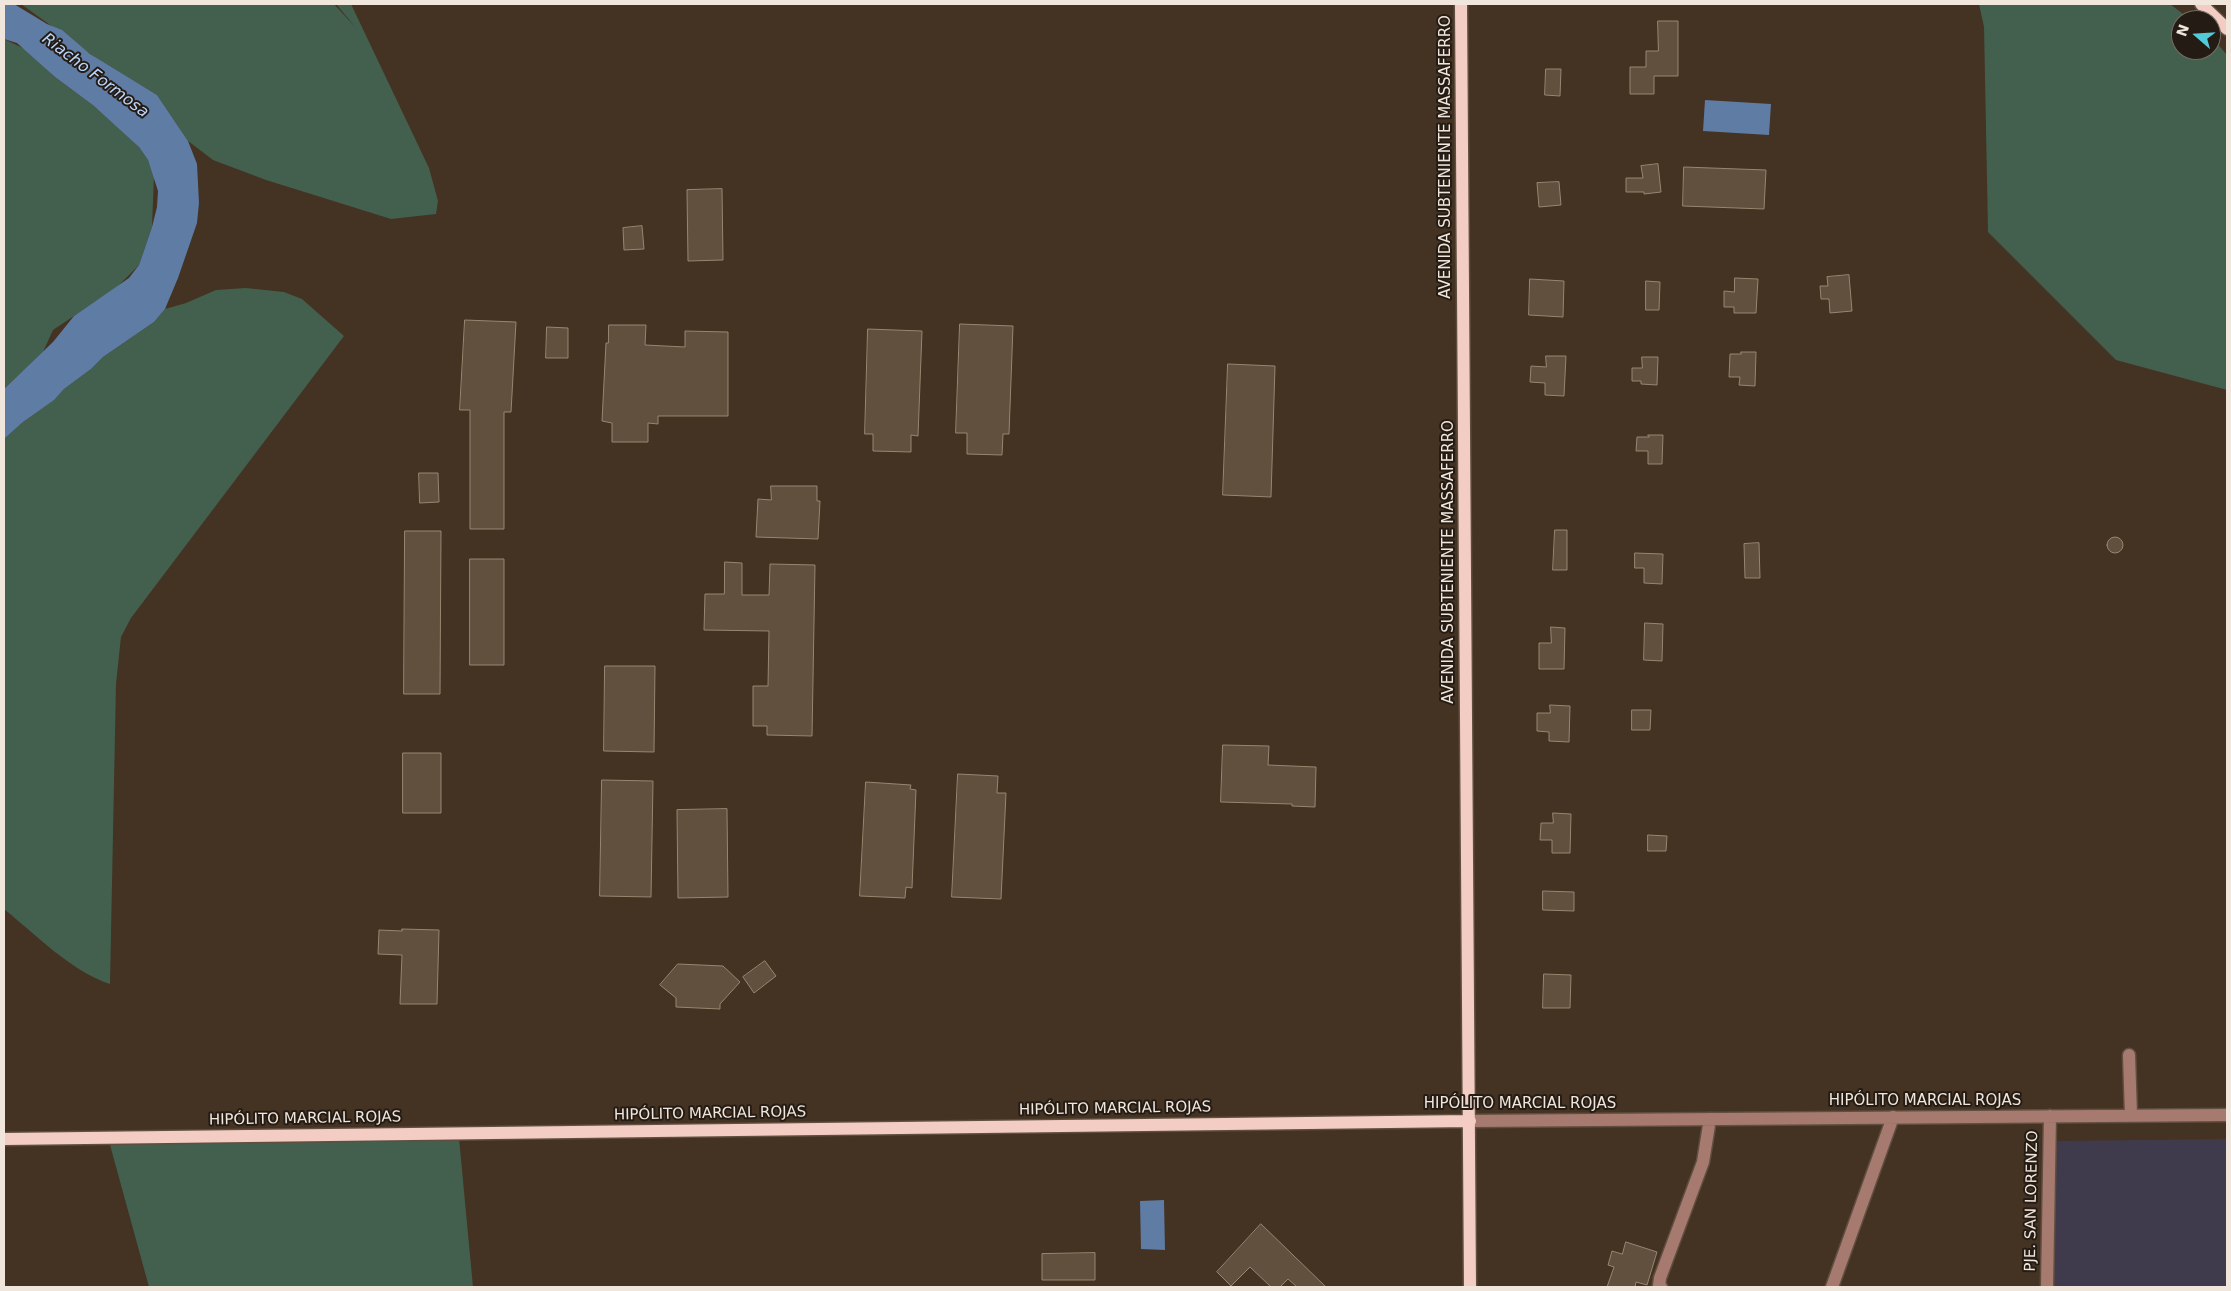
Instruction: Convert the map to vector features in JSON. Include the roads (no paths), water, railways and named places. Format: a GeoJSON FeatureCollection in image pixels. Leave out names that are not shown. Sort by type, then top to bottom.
{"type":"FeatureCollection","features":[{"type":"Feature","properties":{"kind":"main road","name":"AVENIDA SUBTENIENTE MASSAFERRO"},"geometry":{"type":"LineString","coordinates":[[1461,4],[1470,1287]]}},
{"type":"Feature","properties":{"kind":"main road"},"geometry":{"type":"LineString","coordinates":[[2201,4],[2227,29]]}},
{"type":"Feature","properties":{"kind":"main road","name":"HIPÓLITO MARCIAL ROJAS"},"geometry":{"type":"LineString","coordinates":[[4,1139],[1470,1121]]}},
{"type":"Feature","properties":{"kind":"street"},"geometry":{"type":"LineString","coordinates":[[2128,1055],[2131,1116]]}},
{"type":"Feature","properties":{"kind":"street","name":"HIPÓLITO MARCIAL ROJAS"},"geometry":{"type":"LineString","coordinates":[[1470,1121],[2227,1115]]}},
{"type":"Feature","properties":{"kind":"street","name":"PJE. SAN LORENZO"},"geometry":{"type":"LineString","coordinates":[[2047,1287],[2050,1116]]}},
{"type":"Feature","properties":{"kind":"street"},"geometry":{"type":"LineString","coordinates":[[1832,1287],[1893,1117]]}},
{"type":"Feature","properties":{"kind":"street"},"geometry":{"type":"LineString","coordinates":[[1660,1286],[1660,1278],[1704,1162],[1710,1119]]}},
{"type":"Feature","properties":{"kind":"water","name":"Riacho Formosa"},"geometry":{"type":"Polygon","coordinates":[[[4,4],[14,4],[47,24],[62,30],[90,54],[157,95],[188,141],[197,164],[199,203],[197,223],[165,309],[154,322],[103,357],[91,369],[64,389],[54,400],[23,422],[4,439],[4,389],[53,342],[74,316],[129,278],[139,265],[152,227],[157,207],[158,191],[148,160],[139,147],[94,106],[55,77],[17,43],[4,39],[4,4]]]}},
{"type":"Feature","properties":{"kind":"water"},"geometry":{"type":"Polygon","coordinates":[[[1705,100],[1771,104],[1769,135],[1703,131],[1705,100]]]}},
{"type":"Feature","properties":{"kind":"water"},"geometry":{"type":"Polygon","coordinates":[[[1164,1200],[1165,1250],[1141,1249],[1140,1201],[1164,1200]]]}}]}
